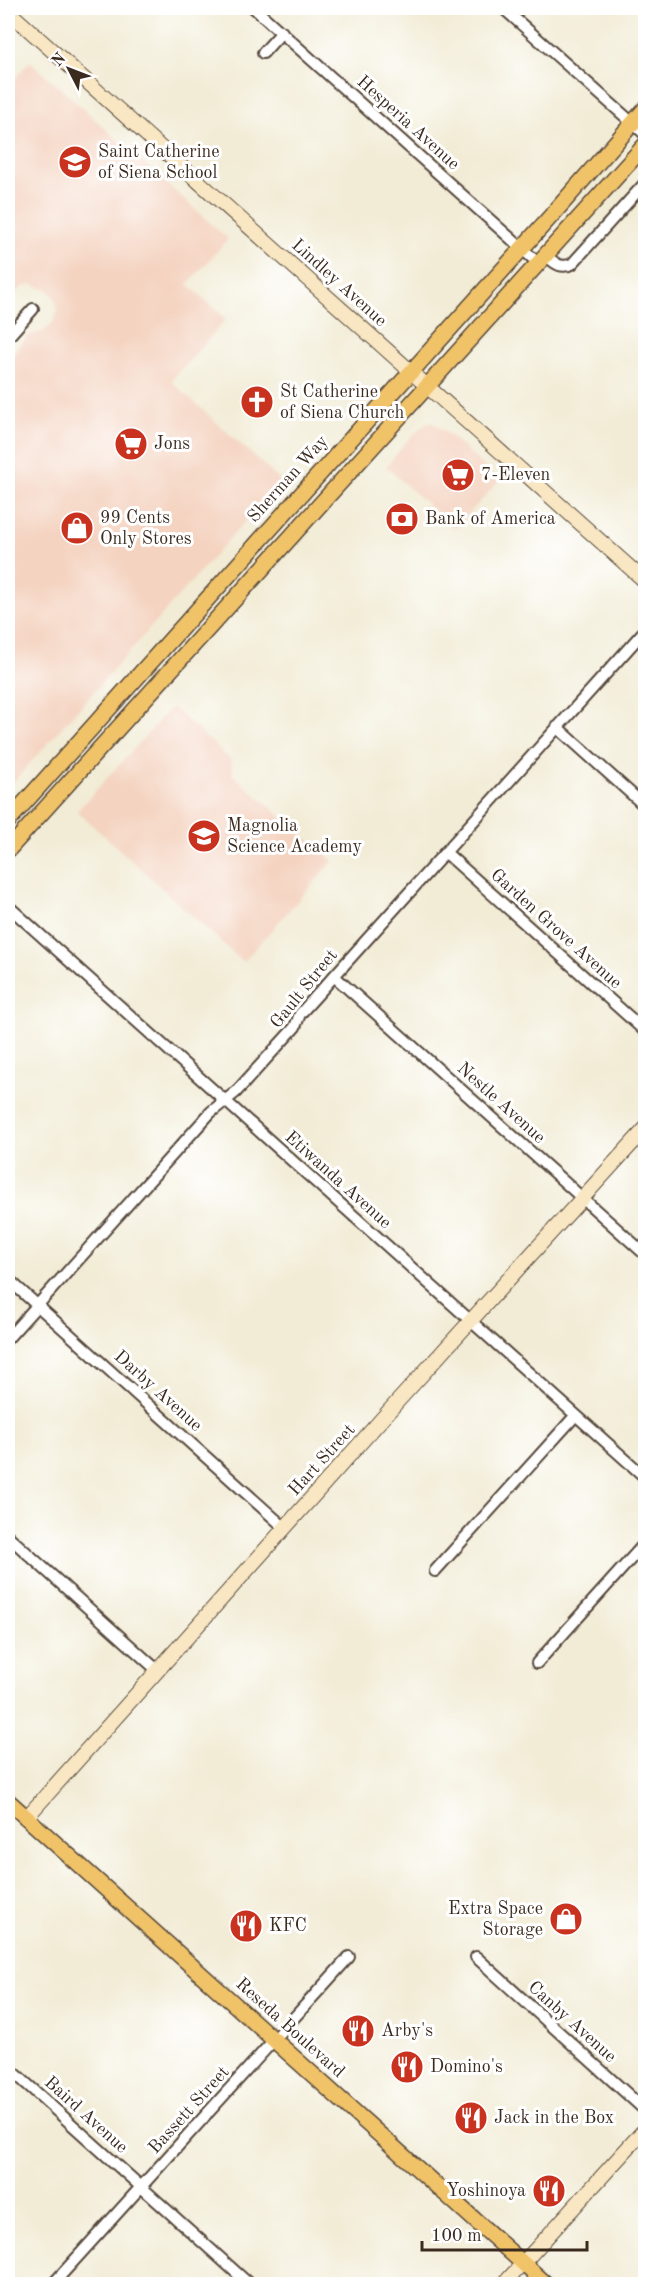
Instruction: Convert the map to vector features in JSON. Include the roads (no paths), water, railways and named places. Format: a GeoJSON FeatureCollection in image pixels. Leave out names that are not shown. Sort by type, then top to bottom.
{"type":"FeatureCollection","features":[{"type":"Feature","properties":{"kind":"main road","name":"Lindley Avenue"},"geometry":{"type":"LineString","coordinates":[[8,11],[645,582]]}},
{"type":"Feature","properties":{"kind":"main road","name":"Sherman Way"},"geometry":{"type":"LineString","coordinates":[[8,821],[645,108]]}},
{"type":"Feature","properties":{"kind":"main road"},"geometry":{"type":"LineString","coordinates":[[8,850],[645,144]]}},
{"type":"Feature","properties":{"kind":"main road","name":"Hart Street"},"geometry":{"type":"LineString","coordinates":[[27,1818],[645,1128]]}},
{"type":"Feature","properties":{"kind":"main road","name":"Reseda Boulevard"},"geometry":{"type":"LineString","coordinates":[[8,1801],[546,2284]]}},
{"type":"Feature","properties":{"kind":"main road"},"geometry":{"type":"LineString","coordinates":[[504,2284],[645,2128]]}},
{"type":"Feature","properties":{"kind":"street","name":"Hesperia Avenue"},"geometry":{"type":"LineString","coordinates":[[255,8],[522,248],[542,259]]}},
{"type":"Feature","properties":{"kind":"street"},"geometry":{"type":"LineString","coordinates":[[503,8],[645,135]]}},
{"type":"Feature","properties":{"kind":"street"},"geometry":{"type":"LineString","coordinates":[[263,53],[282,32]]}},
{"type":"Feature","properties":{"kind":"street"},"geometry":{"type":"LineString","coordinates":[[542,259],[564,267],[572,264],[645,182]]}},
{"type":"Feature","properties":{"kind":"street"},"geometry":{"type":"LineString","coordinates":[[8,338],[33,309]]}},
{"type":"Feature","properties":{"kind":"street","name":"Gault Street"},"geometry":{"type":"LineString","coordinates":[[8,1338],[211,1112],[236,1092],[295,1027],[300,1014],[645,629]]}},
{"type":"Feature","properties":{"kind":"street"},"geometry":{"type":"LineString","coordinates":[[557,728],[645,807]]}},
{"type":"Feature","properties":{"kind":"street","name":"Garden Grove Avenue"},"geometry":{"type":"LineString","coordinates":[[445,852],[645,1032]]}},
{"type":"Feature","properties":{"kind":"street","name":"Etiwanda Avenue"},"geometry":{"type":"LineString","coordinates":[[8,906],[645,1478]]}},
{"type":"Feature","properties":{"kind":"street","name":"Nestle Avenue"},"geometry":{"type":"LineString","coordinates":[[334,976],[645,1255]]}},
{"type":"Feature","properties":{"kind":"street","name":"Darby Avenue"},"geometry":{"type":"LineString","coordinates":[[8,1279],[285,1528]]}},
{"type":"Feature","properties":{"kind":"street"},"geometry":{"type":"LineString","coordinates":[[435,1571],[575,1416]]}},
{"type":"Feature","properties":{"kind":"street"},"geometry":{"type":"LineString","coordinates":[[8,1536],[157,1671]]}},
{"type":"Feature","properties":{"kind":"street"},"geometry":{"type":"LineString","coordinates":[[537,1663],[645,1542]]}},
{"type":"Feature","properties":{"kind":"street","name":"Bassett Street"},"geometry":{"type":"LineString","coordinates":[[53,2284],[349,1957]]}},
{"type":"Feature","properties":{"kind":"street","name":"Canby Avenue"},"geometry":{"type":"LineString","coordinates":[[476,1957],[645,2111]]}},
{"type":"Feature","properties":{"kind":"street","name":"Baird Avenue"},"geometry":{"type":"LineString","coordinates":[[8,2067],[249,2284]]}},
{"type":"Feature","properties":{"kind":"place","name":"Saint Catherine of Siena School"},"geometry":{"type":"Point","coordinates":[75,162]}},
{"type":"Feature","properties":{"kind":"place","name":"St Catherine of Siena Church"},"geometry":{"type":"Point","coordinates":[257,402]}},
{"type":"Feature","properties":{"kind":"place","name":"Jons"},"geometry":{"type":"Point","coordinates":[131,444]}},
{"type":"Feature","properties":{"kind":"place","name":"7-Eleven"},"geometry":{"type":"Point","coordinates":[458,475]}},
{"type":"Feature","properties":{"kind":"place","name":"Bank of America"},"geometry":{"type":"Point","coordinates":[402,519]}},
{"type":"Feature","properties":{"kind":"place","name":"99 Cents Only Stores"},"geometry":{"type":"Point","coordinates":[77,528]}},
{"type":"Feature","properties":{"kind":"place","name":"Magnolia Science Academy"},"geometry":{"type":"Point","coordinates":[204,836]}},
{"type":"Feature","properties":{"kind":"place","name":"Extra Space Storage"},"geometry":{"type":"Point","coordinates":[566,1919]}},
{"type":"Feature","properties":{"kind":"place","name":"KFC"},"geometry":{"type":"Point","coordinates":[246,1926]}},
{"type":"Feature","properties":{"kind":"place","name":"Arby's"},"geometry":{"type":"Point","coordinates":[358,2031]}},
{"type":"Feature","properties":{"kind":"place","name":"Domino's"},"geometry":{"type":"Point","coordinates":[407,2067]}},
{"type":"Feature","properties":{"kind":"place","name":"Jack in the Box"},"geometry":{"type":"Point","coordinates":[471,2118]}},
{"type":"Feature","properties":{"kind":"place","name":"Yoshinoya"},"geometry":{"type":"Point","coordinates":[549,2191]}}]}
